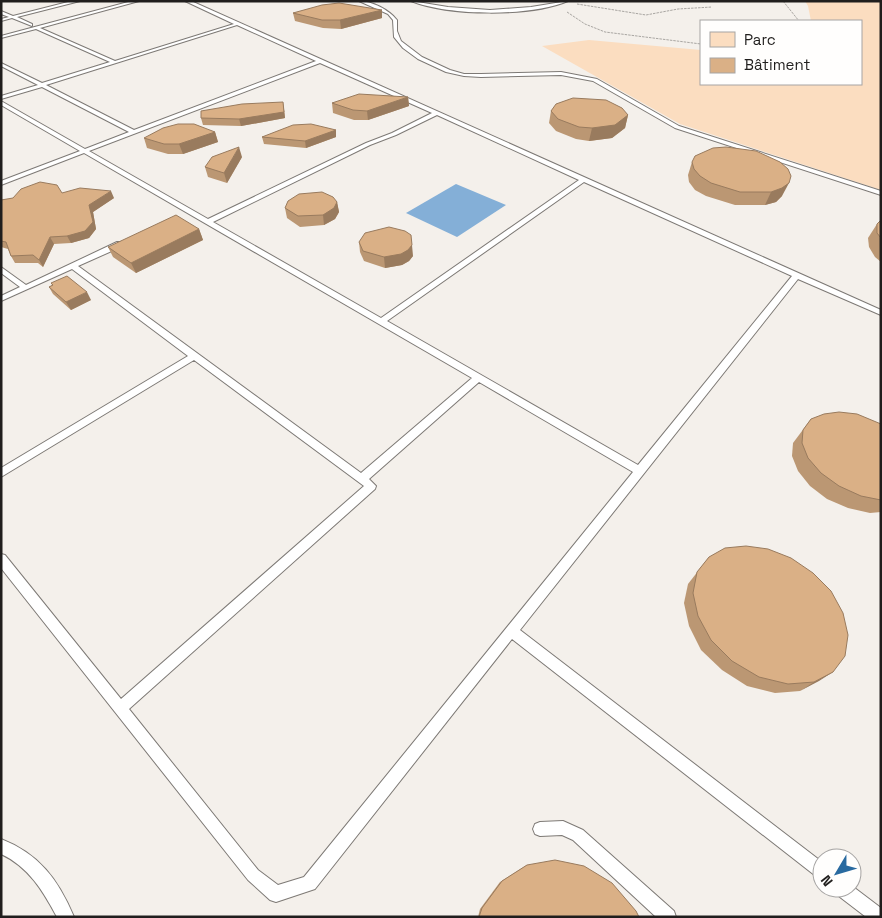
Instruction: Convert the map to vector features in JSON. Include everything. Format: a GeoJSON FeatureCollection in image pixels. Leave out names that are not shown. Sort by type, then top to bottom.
{"type":"FeatureCollection","features":[{"type":"Feature","properties":{"kind":"lane"},"geometry":{"type":"LineString","coordinates":[[1,20],[78,1]]}},
{"type":"Feature","properties":{"kind":"lane"},"geometry":{"type":"LineString","coordinates":[[1,33],[122,1]]}},
{"type":"Feature","properties":{"kind":"lane"},"geometry":{"type":"LineString","coordinates":[[1,37],[137,1]]}},
{"type":"Feature","properties":{"kind":"lane"},"geometry":{"type":"LineString","coordinates":[[187,1],[881,313]]}},
{"type":"Feature","properties":{"kind":"lane"},"geometry":{"type":"LineString","coordinates":[[361,1],[389,13],[395,20],[394,29],[398,42],[438,68],[462,75],[541,72],[581,76],[595,80],[676,127],[881,194]]}},
{"type":"Feature","properties":{"kind":"lane"},"geometry":{"type":"LineString","coordinates":[[412,1],[452,10],[500,10],[565,2]]}},
{"type":"Feature","properties":{"kind":"lane"},"geometry":{"type":"LineString","coordinates":[[1,12],[31,26]]}},
{"type":"Feature","properties":{"kind":"lane"},"geometry":{"type":"LineString","coordinates":[[1,98],[40,84],[237,24]]}},
{"type":"Feature","properties":{"kind":"lane"},"geometry":{"type":"LineString","coordinates":[[37,28],[114,62]]}},
{"type":"Feature","properties":{"kind":"lane"},"geometry":{"type":"LineString","coordinates":[[1,183],[320,61]]}},
{"type":"Feature","properties":{"kind":"lane"},"geometry":{"type":"LineString","coordinates":[[1,64],[133,132]]}},
{"type":"Feature","properties":{"kind":"lane"},"geometry":{"type":"LineString","coordinates":[[1,103],[640,471]]}},
{"type":"Feature","properties":{"kind":"lane"},"geometry":{"type":"LineString","coordinates":[[1,112],[11,109]]}},
{"type":"Feature","properties":{"kind":"lane"},"geometry":{"type":"LineString","coordinates":[[208,222],[368,144],[394,134],[437,113]]}},
{"type":"Feature","properties":{"kind":"lane"},"geometry":{"type":"LineString","coordinates":[[380,322],[584,179]]}},
{"type":"Feature","properties":{"kind":"lane"},"geometry":{"type":"LineString","coordinates":[[180,216],[189,212]]}},
{"type":"Feature","properties":{"kind":"lane"},"geometry":{"type":"LineString","coordinates":[[1,299],[126,241]]}},
{"type":"Feature","properties":{"kind":"lane"},"geometry":{"type":"LineString","coordinates":[[72,266],[371,486],[121,708]]}},
{"type":"Feature","properties":{"kind":"lane"},"geometry":{"type":"LineString","coordinates":[[1,269],[25,288]]}},
{"type":"Feature","properties":{"kind":"lane"},"geometry":{"type":"LineString","coordinates":[[1,559],[253,875],[276,894],[309,883],[797,275]]}},
{"type":"Feature","properties":{"kind":"lane"},"geometry":{"type":"LineString","coordinates":[[1,473],[194,356]]}},
{"type":"Feature","properties":{"kind":"lane"},"geometry":{"type":"LineString","coordinates":[[362,479],[478,378]]}},
{"type":"Feature","properties":{"kind":"lane"},"geometry":{"type":"LineString","coordinates":[[511,631],[812,864]]}},
{"type":"Feature","properties":{"kind":"lane"},"geometry":{"type":"LineString","coordinates":[[540,829],[563,828],[578,835],[668,917]]}},
{"type":"Feature","properties":{"kind":"lane"},"geometry":{"type":"LineString","coordinates":[[1,846],[28,859],[46,880],[66,917]]}},
{"type":"Feature","properties":{"kind":"lane"},"geometry":{"type":"LineString","coordinates":[[855,898],[880,917]]}},
{"type":"Feature","properties":{"kind":"path"},"geometry":{"type":"LineString","coordinates":[[783,1],[794,12],[798,20]]}},
{"type":"Feature","properties":{"kind":"path"},"geometry":{"type":"LineString","coordinates":[[565,2],[646,15],[678,9],[712,7]]}},
{"type":"Feature","properties":{"kind":"path"},"geometry":{"type":"LineString","coordinates":[[551,5],[585,24],[605,32],[700,44]]}},
{"type":"Feature","properties":{"kind":"green space"},"geometry":{"type":"Polygon","coordinates":[[[805,1],[881,1],[881,190],[680,124],[542,46],[589,40],[700,50],[700,85],[862,85],[862,20],[811,20],[805,1]]]}},
{"type":"Feature","properties":{"kind":"water"},"geometry":{"type":"Polygon","coordinates":[[[456,184],[506,205],[457,237],[406,213],[456,184]]]}},
{"type":"Feature","properties":{"kind":"building"},"geometry":{"type":"Polygon","coordinates":[[[339,3],[382,10],[340,20],[322,20],[293,13],[322,5],[339,3]]]}},
{"type":"Feature","properties":{"kind":"building"},"geometry":{"type":"Polygon","coordinates":[[[359,94],[408,97],[367,111],[353,110],[332,103],[359,94]]]}},
{"type":"Feature","properties":{"kind":"building"},"geometry":{"type":"Polygon","coordinates":[[[573,98],[606,100],[622,108],[628,115],[615,125],[592,128],[579,127],[558,119],[551,111],[556,104],[573,98]]]}},
{"type":"Feature","properties":{"kind":"building"},"geometry":{"type":"Polygon","coordinates":[[[283,102],[284,112],[239,119],[201,118],[201,111],[242,104],[283,102]]]}},
{"type":"Feature","properties":{"kind":"building"},"geometry":{"type":"Polygon","coordinates":[[[178,124],[194,124],[215,132],[179,144],[164,144],[144,138],[163,128],[178,124]]]}},
{"type":"Feature","properties":{"kind":"building"},"geometry":{"type":"Polygon","coordinates":[[[311,124],[336,130],[305,141],[262,137],[293,125],[311,124]]]}},
{"type":"Feature","properties":{"kind":"building"},"geometry":{"type":"Polygon","coordinates":[[[239,147],[224,173],[205,167],[212,157],[239,147]]]}},
{"type":"Feature","properties":{"kind":"building"},"geometry":{"type":"Polygon","coordinates":[[[726,147],[756,151],[780,162],[788,169],[791,176],[789,183],[771,192],[740,192],[711,183],[700,176],[694,169],[692,162],[695,156],[713,148],[726,147]]]}},
{"type":"Feature","properties":{"kind":"building"},"geometry":{"type":"Polygon","coordinates":[[[40,182],[57,185],[62,193],[80,188],[111,191],[89,205],[93,222],[85,231],[67,236],[50,237],[39,260],[33,255],[11,256],[6,242],[1,241],[1,200],[13,198],[21,189],[40,182]]]}},
{"type":"Feature","properties":{"kind":"building"},"geometry":{"type":"Polygon","coordinates":[[[322,192],[333,197],[337,202],[334,208],[323,215],[298,216],[285,208],[288,201],[299,194],[322,192]]]}},
{"type":"Feature","properties":{"kind":"building"},"geometry":{"type":"Polygon","coordinates":[[[176,215],[199,229],[131,263],[108,247],[176,215]]]}},
{"type":"Feature","properties":{"kind":"building"},"geometry":{"type":"Polygon","coordinates":[[[881,220],[881,238],[877,233],[877,224],[881,220]]]}},
{"type":"Feature","properties":{"kind":"building"},"geometry":{"type":"Polygon","coordinates":[[[389,227],[405,231],[411,235],[412,245],[408,250],[401,254],[384,257],[363,251],[359,242],[365,233],[389,227]]]}},
{"type":"Feature","properties":{"kind":"building"},"geometry":{"type":"Polygon","coordinates":[[[67,276],[87,292],[66,302],[49,287],[53,285],[51,283],[67,276]]]}},
{"type":"Feature","properties":{"kind":"building"},"geometry":{"type":"Polygon","coordinates":[[[839,412],[857,414],[881,424],[881,500],[861,496],[839,486],[821,473],[808,458],[802,443],[803,430],[811,419],[824,414],[839,412]]]}},
{"type":"Feature","properties":{"kind":"building"},"geometry":{"type":"Polygon","coordinates":[[[746,546],[768,549],[791,558],[813,573],[831,591],[843,613],[848,635],[845,656],[833,672],[814,682],[788,684],[759,677],[732,661],[711,640],[698,616],[693,593],[697,572],[709,557],[725,548],[746,546]]]}},
{"type":"Feature","properties":{"kind":"building"},"geometry":{"type":"Polygon","coordinates":[[[555,860],[584,866],[612,883],[639,917],[479,917],[482,908],[502,881],[527,865],[555,860]]]}}]}
